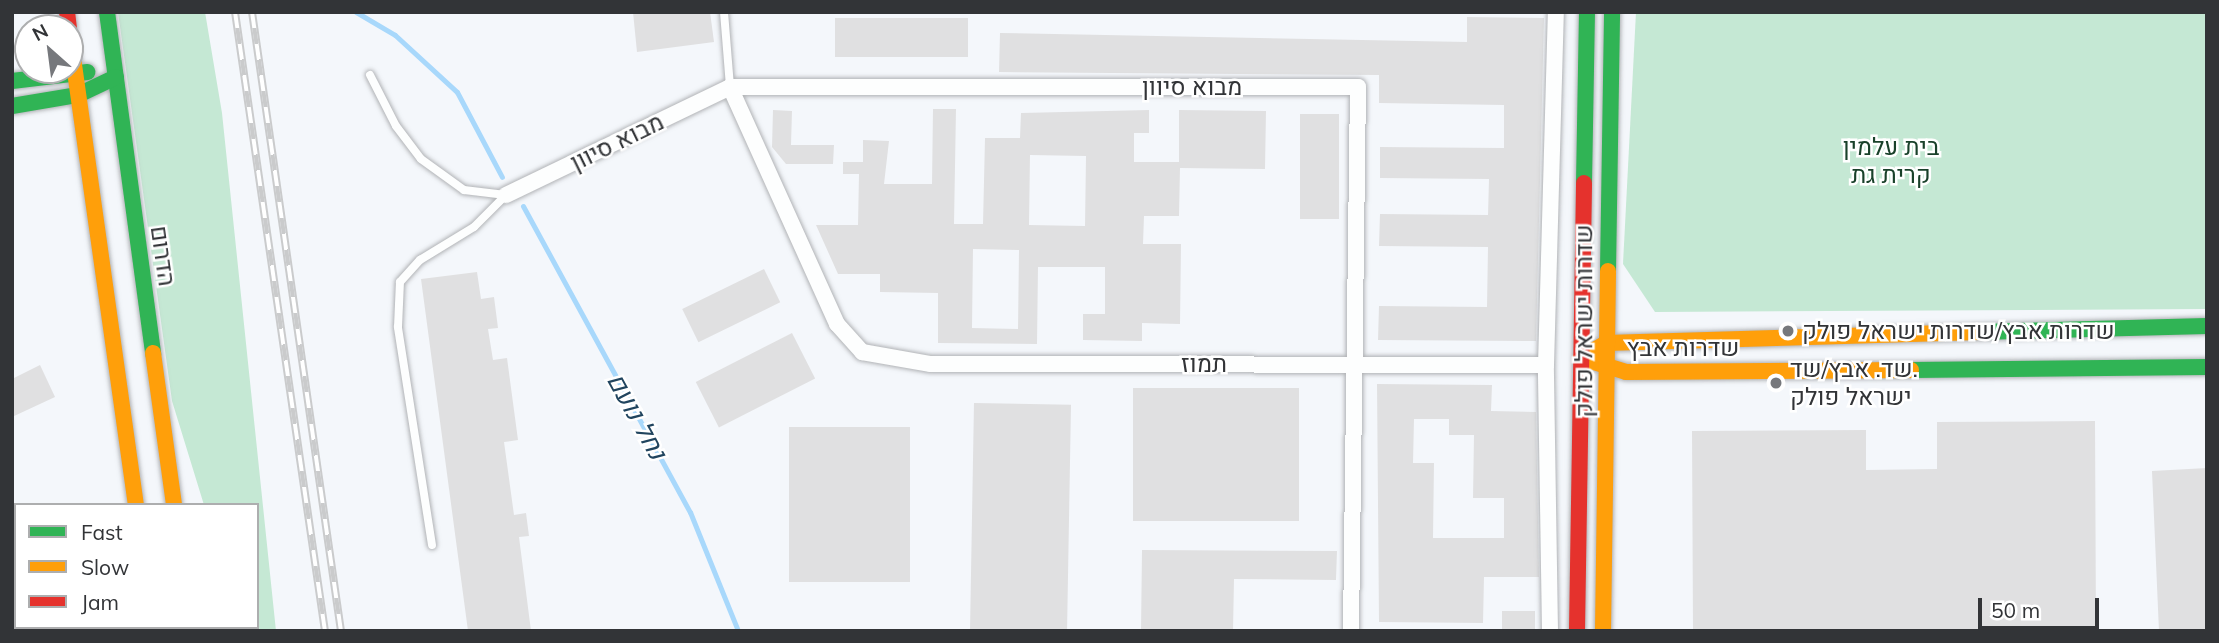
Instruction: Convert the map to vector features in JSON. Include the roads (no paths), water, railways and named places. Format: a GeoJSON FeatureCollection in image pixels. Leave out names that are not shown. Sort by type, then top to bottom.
{"type":"FeatureCollection","features":[{"type":"Feature","properties":{"kind":"street","name":"הדרום"},"geometry":{"type":"LineString","coordinates":[[107,12],[174,503]]}},
{"type":"Feature","properties":{"kind":"street"},"geometry":{"type":"LineString","coordinates":[[1550,631],[1546,365],[1556,12]]}},
{"type":"Feature","properties":{"kind":"street","name":"שדרות ישראל פולק"},"geometry":{"type":"LineString","coordinates":[[1577,631],[1587,12]]}},
{"type":"Feature","properties":{"kind":"street","name":"שדרות ישראל פולק"},"geometry":{"type":"LineString","coordinates":[[1602,631],[1612,12]]}},
{"type":"Feature","properties":{"kind":"street"},"geometry":{"type":"LineString","coordinates":[[84,72],[116,78]]}},
{"type":"Feature","properties":{"kind":"street"},"geometry":{"type":"LineString","coordinates":[[12,106],[78,95],[116,78]]}},
{"type":"Feature","properties":{"kind":"street"},"geometry":{"type":"LineString","coordinates":[[77,84],[136,503]]}},
{"type":"Feature","properties":{"kind":"street","name":"מבוא סיוון"},"geometry":{"type":"LineString","coordinates":[[506,195],[730,87],[1359,87],[1351,631]]}},
{"type":"Feature","properties":{"kind":"street","name":"תמוז"},"geometry":{"type":"LineString","coordinates":[[730,87],[837,324],[862,352],[932,364],[1546,365]]}},
{"type":"Feature","properties":{"kind":"street"},"geometry":{"type":"LineString","coordinates":[[46,101],[66,106],[82,123]]}},
{"type":"Feature","properties":{"kind":"street"},"geometry":{"type":"LineString","coordinates":[[1607,319],[1612,332],[1626,343]]}},
{"type":"Feature","properties":{"kind":"street","name":"שדרות אבץ"},"geometry":{"type":"LineString","coordinates":[[1581,358],[1606,343],[2207,327]]}},
{"type":"Feature","properties":{"kind":"street","name":"שדרות אבץ"},"geometry":{"type":"LineString","coordinates":[[1581,358],[1608,370],[2207,367]]}},
{"type":"Feature","properties":{"kind":"lane"},"geometry":{"type":"LineString","coordinates":[[724,12],[730,87]]}},
{"type":"Feature","properties":{"kind":"lane"},"geometry":{"type":"LineString","coordinates":[[370,75],[396,126],[421,159],[464,190],[506,195]]}},
{"type":"Feature","properties":{"kind":"lane"},"geometry":{"type":"LineString","coordinates":[[432,545],[398,327],[400,282],[420,260],[474,227],[506,195]]}},
{"type":"Feature","properties":{"kind":"waterway","name":"נחל נועם"},"geometry":{"type":"LineString","coordinates":[[356,12],[395,35],[457,92],[502,177]]}},
{"type":"Feature","properties":{"kind":"waterway","name":"נחל נועם"},"geometry":{"type":"LineString","coordinates":[[523,206],[690,512],[738,631]]}},
{"type":"Feature","properties":{"kind":"railway"},"geometry":{"type":"LineString","coordinates":[[235,12],[325,631]]}},
{"type":"Feature","properties":{"kind":"railway"},"geometry":{"type":"LineString","coordinates":[[252,12],[341,631]]}},
{"type":"Feature","properties":{"kind":"place","name":"שדרות אבץ/שדרות ישראל פולק"},"geometry":{"type":"Point","coordinates":[1788,331]}},
{"type":"Feature","properties":{"kind":"place","name":"שד. אבץ/שד. ישראל פולק"},"geometry":{"type":"Point","coordinates":[1776,383]}},
{"type":"Feature","properties":{"kind":"park label","name":"בית עלמין קרית גת"},"geometry":{"type":"Point","coordinates":[1891,161]}}]}
